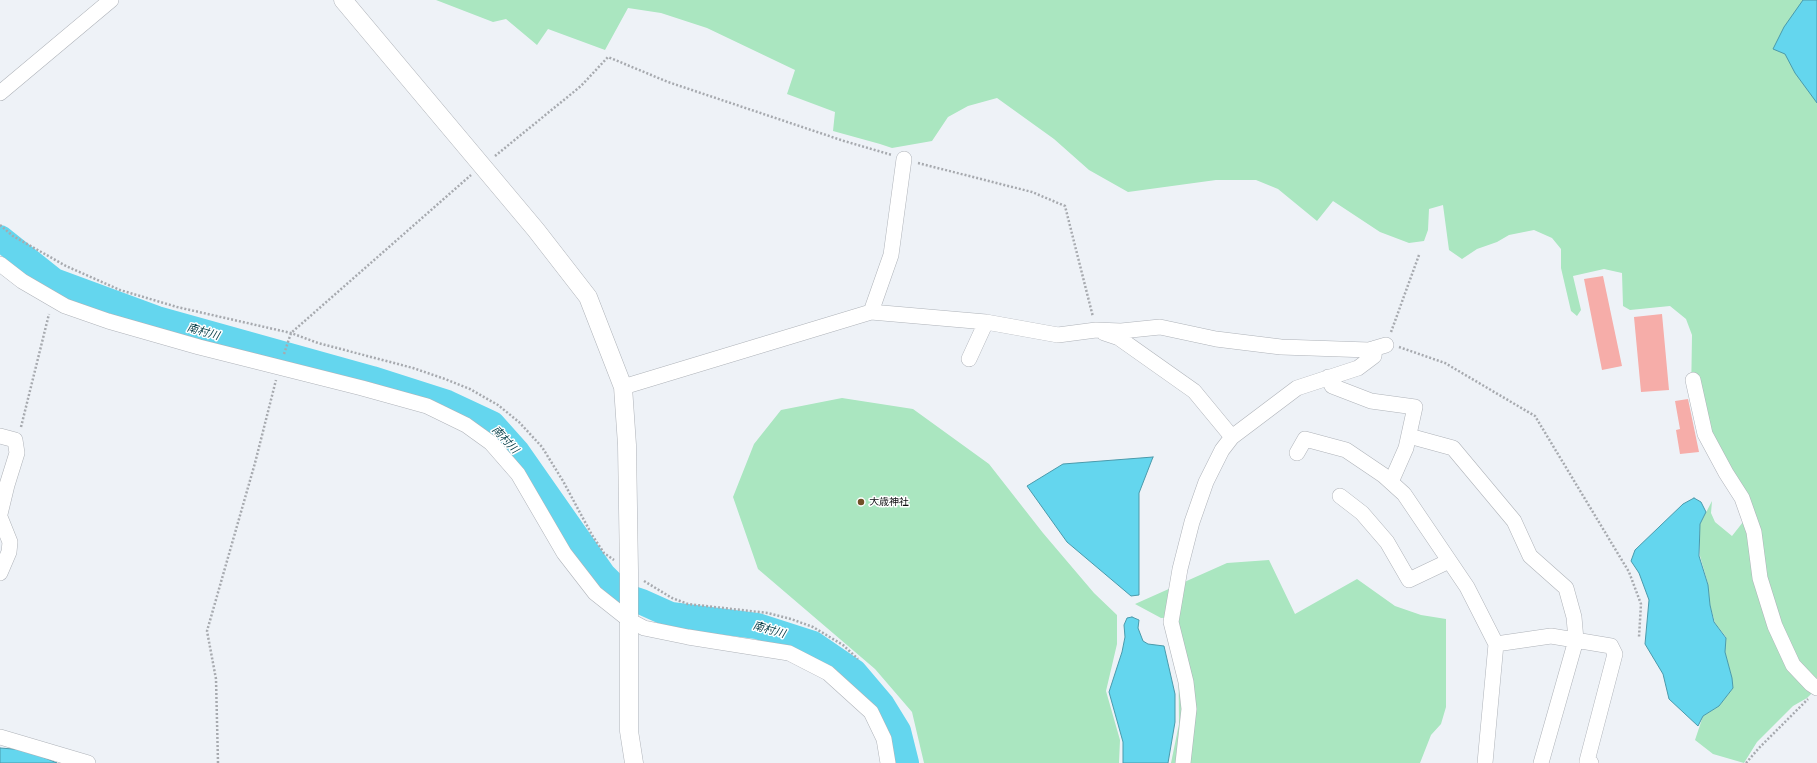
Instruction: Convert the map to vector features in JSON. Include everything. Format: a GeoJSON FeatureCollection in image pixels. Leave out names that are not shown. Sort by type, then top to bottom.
{"type":"FeatureCollection","features":[{"type":"Feature","properties":{"kind":"street"},"geometry":{"type":"LineString","coordinates":[[0,92],[111,0]]}},
{"type":"Feature","properties":{"kind":"street"},"geometry":{"type":"LineString","coordinates":[[343,0],[536,230],[588,297],[623,387],[627,445],[629,731],[634,763]]}},
{"type":"Feature","properties":{"kind":"street"},"geometry":{"type":"LineString","coordinates":[[872,312],[891,255],[904,159]]}},
{"type":"Feature","properties":{"kind":"street"},"geometry":{"type":"LineString","coordinates":[[0,264],[22,281],[65,306],[108,321],[199,347],[427,406],[466,425],[491,443],[518,474],[564,553],[595,593],[629,620],[644,628],[688,637],[790,653],[828,673],[871,712],[884,739],[888,763]]}},
{"type":"Feature","properties":{"kind":"street"},"geometry":{"type":"LineString","coordinates":[[623,387],[872,312],[986,322],[1058,335],[1096,330],[1121,331],[1160,327],[1216,339],[1282,347],[1346,350],[1381,347]]}},
{"type":"Feature","properties":{"kind":"street"},"geometry":{"type":"LineString","coordinates":[[969,359],[986,322]]}},
{"type":"Feature","properties":{"kind":"street"},"geometry":{"type":"LineString","coordinates":[[1096,330],[1119,338],[1194,390],[1232,437]]}},
{"type":"Feature","properties":{"kind":"street"},"geometry":{"type":"LineString","coordinates":[[1183,763],[1189,709],[1186,682],[1171,622],[1180,569],[1192,522],[1206,482],[1222,450],[1232,437],[1297,388],[1358,368],[1374,356],[1381,347]]}},
{"type":"Feature","properties":{"kind":"street"},"geometry":{"type":"LineString","coordinates":[[1328,377],[1332,386],[1371,401],[1415,407],[1406,448],[1391,482]]}},
{"type":"Feature","properties":{"kind":"street"},"geometry":{"type":"LineString","coordinates":[[1693,380],[1705,434],[1726,473],[1742,498],[1754,532],[1760,578],[1775,626],[1793,665],[1810,684],[1814,691]]}},
{"type":"Feature","properties":{"kind":"street"},"geometry":{"type":"LineString","coordinates":[[0,436],[15,440],[18,453],[3,484],[0,515],[10,542],[0,573]]}},
{"type":"Feature","properties":{"kind":"street"},"geometry":{"type":"LineString","coordinates":[[1409,436],[1453,448],[1514,521],[1530,556],[1566,588],[1574,616],[1576,640],[1541,763]]}},
{"type":"Feature","properties":{"kind":"street"},"geometry":{"type":"LineString","coordinates":[[1297,453],[1305,439],[1346,450],[1383,474],[1404,494],[1467,587],[1496,644],[1485,763]]}},
{"type":"Feature","properties":{"kind":"street"},"geometry":{"type":"LineString","coordinates":[[1340,496],[1362,513],[1387,542],[1409,580],[1449,561]]}},
{"type":"Feature","properties":{"kind":"street"},"geometry":{"type":"LineString","coordinates":[[1496,644],[1550,636],[1611,646],[1615,654],[1587,761],[1591,763]]}},
{"type":"Feature","properties":{"kind":"street"},"geometry":{"type":"LineString","coordinates":[[0,737],[88,763]]}},
{"type":"Feature","properties":{"kind":"path"},"geometry":{"type":"LineString","coordinates":[[483,166],[581,86],[608,57],[668,82],[837,139],[904,159],[1032,192],[1066,206],[1096,330]]}},
{"type":"Feature","properties":{"kind":"path"},"geometry":{"type":"LineString","coordinates":[[218,763],[216,679],[207,631],[255,463],[279,367],[292,333],[464,180]]}},
{"type":"Feature","properties":{"kind":"path"},"geometry":{"type":"LineString","coordinates":[[0,225],[13,236],[66,266],[120,290],[177,307],[292,333],[318,343],[413,368],[446,379],[470,390],[498,405],[519,422],[542,447],[564,481],[592,535],[604,553],[629,571],[672,598],[688,604],[768,613],[796,621],[813,628],[843,645],[858,660]]}},
{"type":"Feature","properties":{"kind":"path"},"geometry":{"type":"LineString","coordinates":[[1419,255],[1381,347],[1405,348],[1445,363],[1535,416],[1629,572],[1641,604],[1639,637]]}},
{"type":"Feature","properties":{"kind":"path"},"geometry":{"type":"LineString","coordinates":[[15,440],[19,434],[48,316],[56,301]]}},
{"type":"Feature","properties":{"kind":"path"},"geometry":{"type":"LineString","coordinates":[[1746,763],[1814,691]]}},
{"type":"Feature","properties":{"kind":"green space"},"geometry":{"type":"Polygon","coordinates":[[[436,0],[1817,0],[1817,688],[1807,698],[1793,706],[1757,742],[1744,763],[1713,754],[1695,740],[1703,716],[1719,706],[1733,688],[1725,652],[1726,637],[1715,623],[1710,605],[1708,584],[1700,556],[1700,524],[1712,501],[1711,513],[1715,522],[1732,536],[1743,522],[1741,511],[1691,398],[1692,335],[1686,319],[1670,306],[1630,310],[1623,306],[1622,273],[1604,269],[1573,276],[1581,310],[1577,316],[1571,311],[1561,268],[1561,249],[1552,238],[1534,230],[1509,235],[1497,242],[1477,249],[1462,259],[1449,250],[1443,205],[1429,209],[1428,230],[1424,241],[1409,243],[1380,232],[1333,201],[1317,221],[1278,189],[1256,180],[1216,180],[1128,192],[1089,170],[1054,139],[997,98],[968,106],[948,117],[932,141],[892,148],[833,131],[835,112],[787,94],[795,70],[707,28],[661,13],[628,8],[605,50],[548,29],[537,45],[506,19],[493,22],[436,0]]]}},
{"type":"Feature","properties":{"kind":"green space"},"geometry":{"type":"Polygon","coordinates":[[[842,398],[913,409],[989,464],[1043,533],[1094,593],[1117,615],[1117,644],[1106,691],[1120,740],[1119,763],[924,763],[912,712],[875,669],[758,569],[733,497],[754,444],[781,410],[842,398]]]}},
{"type":"Feature","properties":{"kind":"green space"},"geometry":{"type":"Polygon","coordinates":[[[1269,560],[1295,614],[1357,579],[1395,606],[1421,615],[1446,619],[1446,707],[1441,724],[1431,735],[1420,763],[1171,763],[1179,724],[1178,617],[1161,618],[1135,604],[1227,563],[1269,560]]]}},
{"type":"Feature","properties":{"kind":"water"},"geometry":{"type":"Polygon","coordinates":[[[1803,0],[1817,0],[1817,103],[1795,73],[1785,54],[1773,49],[1784,27],[1803,0]]]}},
{"type":"Feature","properties":{"kind":"water"},"geometry":{"type":"Polygon","coordinates":[[[1153,457],[1139,493],[1139,595],[1131,596],[1067,542],[1027,486],[1063,464],[1153,457]]]}},
{"type":"Feature","properties":{"kind":"water"},"geometry":{"type":"Polygon","coordinates":[[[1694,498],[1701,502],[1706,512],[1700,524],[1699,556],[1708,585],[1710,605],[1714,622],[1726,638],[1725,652],[1733,688],[1719,706],[1703,716],[1698,726],[1669,699],[1663,674],[1645,644],[1649,600],[1639,573],[1631,561],[1635,550],[1683,504],[1694,498]]]}},
{"type":"Feature","properties":{"kind":"water"},"geometry":{"type":"Polygon","coordinates":[[[1132,617],[1139,620],[1138,628],[1143,641],[1148,644],[1164,646],[1175,694],[1175,722],[1168,763],[1123,763],[1123,742],[1109,692],[1122,652],[1125,637],[1124,625],[1127,618],[1132,617]]]}},
{"type":"Feature","properties":{"kind":"water"},"geometry":{"type":"Polygon","coordinates":[[[0,748],[26,750],[57,763],[0,763],[0,748]]]}},
{"type":"Feature","properties":{"kind":"building"},"geometry":{"type":"Polygon","coordinates":[[[1603,276],[1622,366],[1602,370],[1584,279],[1603,276]]]}},
{"type":"Feature","properties":{"kind":"building"},"geometry":{"type":"Polygon","coordinates":[[[1662,314],[1669,390],[1641,392],[1634,317],[1662,314]]]}},
{"type":"Feature","properties":{"kind":"building"},"geometry":{"type":"Polygon","coordinates":[[[1688,399],[1699,452],[1680,454],[1676,430],[1680,429],[1675,401],[1688,399]]]}},
{"type":"Feature","properties":{"kind":"waterway","name":"南村川"},"geometry":{"type":"LineString","coordinates":[[0,238],[54,281],[157,319],[372,379],[447,403],[492,424],[517,452],[603,575],[624,596],[671,615],[757,626],[813,644],[854,672],[882,705],[898,731],[906,763]]}},
{"type":"Feature","properties":{"kind":"place","name":"大歳神社"},"geometry":{"type":"Point","coordinates":[861,502]}}]}
